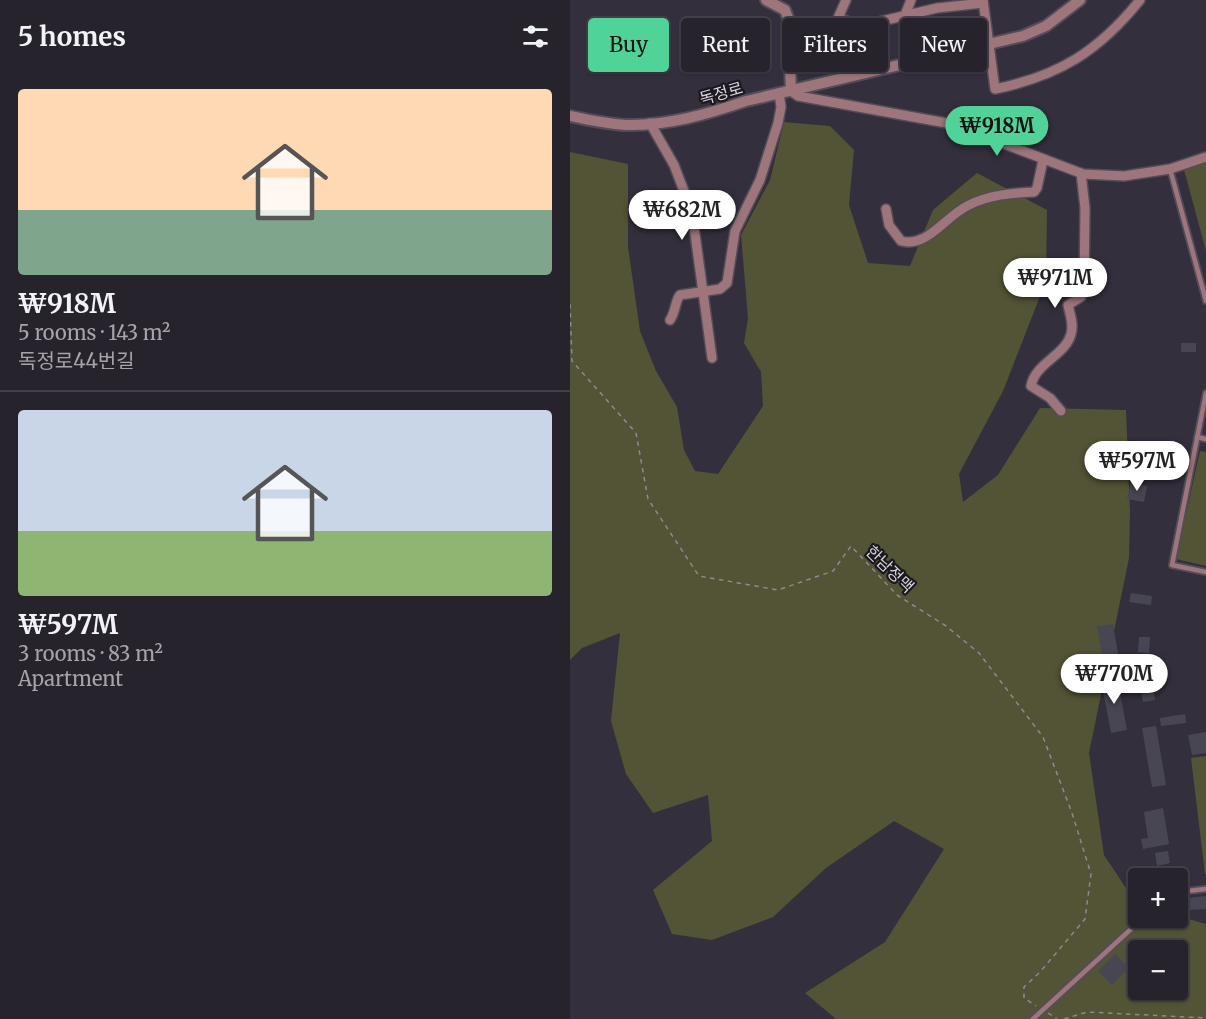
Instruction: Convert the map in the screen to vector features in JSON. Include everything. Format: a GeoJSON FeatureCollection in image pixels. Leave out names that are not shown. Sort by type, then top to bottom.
{"type":"FeatureCollection","features":[{"type":"Feature","properties":{"kind":"street"},"geometry":{"type":"LineString","coordinates":[[766,0],[785,10],[788,18],[791,91],[798,96],[952,124],[1081,173],[1124,176],[1170,169],[1206,157]]}},
{"type":"Feature","properties":{"kind":"street"},"geometry":{"type":"LineString","coordinates":[[846,0],[838,18],[861,26],[905,15],[983,2],[995,89],[1023,83],[1065,67],[1094,48],[1121,24],[1140,0]]}},
{"type":"Feature","properties":{"kind":"street"},"geometry":{"type":"LineString","coordinates":[[905,15],[911,0]]}},
{"type":"Feature","properties":{"kind":"street","name":"독정로"},"geometry":{"type":"LineString","coordinates":[[570,116],[626,125],[670,122],[746,101],[1023,36],[1046,26],[1080,0]]}},
{"type":"Feature","properties":{"kind":"street"},"geometry":{"type":"LineString","coordinates":[[670,320],[676,310],[677,299],[680,295],[725,288],[735,231],[760,180],[778,123],[781,107],[779,93]]}},
{"type":"Feature","properties":{"kind":"street"},"geometry":{"type":"LineString","coordinates":[[650,123],[674,165],[692,212],[712,358]]}},
{"type":"Feature","properties":{"kind":"street"},"geometry":{"type":"LineString","coordinates":[[886,209],[889,225],[901,241],[917,242],[933,232],[950,215],[970,204],[999,194],[1034,192],[1037,188],[1043,160]]}},
{"type":"Feature","properties":{"kind":"street"},"geometry":{"type":"LineString","coordinates":[[1061,411],[1050,398],[1031,386],[1032,381],[1045,364],[1068,342],[1072,333],[1072,321],[1068,305],[1081,297],[1084,289],[1085,216],[1081,173]]}},
{"type":"Feature","properties":{"kind":"lane"},"geometry":{"type":"LineString","coordinates":[[1170,169],[1206,301]]}},
{"type":"Feature","properties":{"kind":"lane"},"geometry":{"type":"LineString","coordinates":[[1206,393],[1172,565],[1206,572]]}},
{"type":"Feature","properties":{"kind":"lane"},"geometry":{"type":"LineString","coordinates":[[1197,437],[1206,439]]}},
{"type":"Feature","properties":{"kind":"lane"},"geometry":{"type":"LineString","coordinates":[[1188,891],[1206,889]]}},
{"type":"Feature","properties":{"kind":"lane"},"geometry":{"type":"LineString","coordinates":[[1034,1019],[1132,928]]}},
{"type":"Feature","properties":{"kind":"path","name":"한남정맥"},"geometry":{"type":"LineString","coordinates":[[570,304],[572,362],[636,433],[648,499],[699,576],[778,590],[833,571],[851,546],[897,595],[946,626],[980,653],[1043,737],[1072,813],[1091,874],[1084,919],[1040,972],[1024,987],[1024,998],[1058,1019]]}},
{"type":"Feature","properties":{"kind":"path"},"geometry":{"type":"LineString","coordinates":[[1064,1019],[1087,1012],[1206,1018]]}},
{"type":"Feature","properties":{"kind":"green space"},"geometry":{"type":"Polygon","coordinates":[[[784,122],[830,126],[854,150],[849,205],[868,263],[910,266],[933,210],[977,173],[1047,210],[1046,281],[1003,391],[959,474],[963,502],[998,475],[1040,408],[1126,410],[1130,512],[1129,558],[1089,753],[1104,855],[1128,891],[1128,928],[1188,928],[1188,919],[1206,924],[1206,1019],[836,1019],[805,993],[885,942],[944,849],[894,821],[826,868],[773,917],[712,940],[672,934],[653,890],[712,841],[708,795],[653,813],[626,774],[611,721],[620,633],[582,648],[570,660],[570,152],[628,164],[628,247],[640,331],[656,371],[677,407],[684,450],[695,471],[718,474],[763,406],[761,372],[744,343],[748,318],[741,235],[770,180],[784,122]]]}},
{"type":"Feature","properties":{"kind":"green space"},"geometry":{"type":"Polygon","coordinates":[[[1206,154],[1206,251],[1183,166],[1206,154]]]}},
{"type":"Feature","properties":{"kind":"green space"},"geometry":{"type":"Polygon","coordinates":[[[1200,451],[1206,452],[1206,566],[1176,559],[1200,451]]]}},
{"type":"Feature","properties":{"kind":"green space"},"geometry":{"type":"Polygon","coordinates":[[[1206,756],[1206,874],[1205,874],[1191,758],[1206,756]]]}},
{"type":"Feature","properties":{"kind":"building"},"geometry":{"type":"Polygon","coordinates":[[[1181,343],[1196,343],[1196,352],[1181,352],[1181,343]]]}},
{"type":"Feature","properties":{"kind":"building"},"geometry":{"type":"Polygon","coordinates":[[[1131,482],[1147,486],[1144,502],[1127,499],[1131,482]]]}},
{"type":"Feature","properties":{"kind":"building"},"geometry":{"type":"Polygon","coordinates":[[[1131,593],[1152,596],[1151,605],[1129,602],[1131,593]]]}},
{"type":"Feature","properties":{"kind":"building"},"geometry":{"type":"Polygon","coordinates":[[[1113,624],[1119,659],[1103,662],[1097,626],[1113,624]]]}},
{"type":"Feature","properties":{"kind":"building"},"geometry":{"type":"Polygon","coordinates":[[[1139,637],[1150,637],[1149,653],[1138,652],[1139,637]]]}},
{"type":"Feature","properties":{"kind":"building"},"geometry":{"type":"Polygon","coordinates":[[[1117,677],[1127,730],[1111,733],[1101,680],[1117,677]]]}},
{"type":"Feature","properties":{"kind":"building"},"geometry":{"type":"Polygon","coordinates":[[[1152,678],[1155,700],[1143,702],[1139,680],[1152,678]]]}},
{"type":"Feature","properties":{"kind":"building"},"geometry":{"type":"Polygon","coordinates":[[[1185,714],[1186,723],[1161,726],[1160,718],[1185,714]]]}},
{"type":"Feature","properties":{"kind":"building"},"geometry":{"type":"Polygon","coordinates":[[[1156,726],[1166,785],[1152,787],[1142,728],[1156,726]]]}},
{"type":"Feature","properties":{"kind":"building"},"geometry":{"type":"Polygon","coordinates":[[[1206,732],[1206,753],[1192,755],[1188,735],[1206,732]]]}},
{"type":"Feature","properties":{"kind":"building"},"geometry":{"type":"Polygon","coordinates":[[[1163,808],[1169,844],[1143,849],[1141,839],[1148,838],[1144,812],[1163,808]]]}},
{"type":"Feature","properties":{"kind":"building"},"geometry":{"type":"Polygon","coordinates":[[[1168,851],[1170,863],[1157,866],[1155,853],[1168,851]]]}},
{"type":"Feature","properties":{"kind":"building"},"geometry":{"type":"Polygon","coordinates":[[[1206,896],[1206,909],[1190,910],[1188,898],[1206,896]]]}},
{"type":"Feature","properties":{"kind":"building"},"geometry":{"type":"Polygon","coordinates":[[[1115,954],[1128,967],[1112,985],[1098,971],[1115,954]]]}}]}
